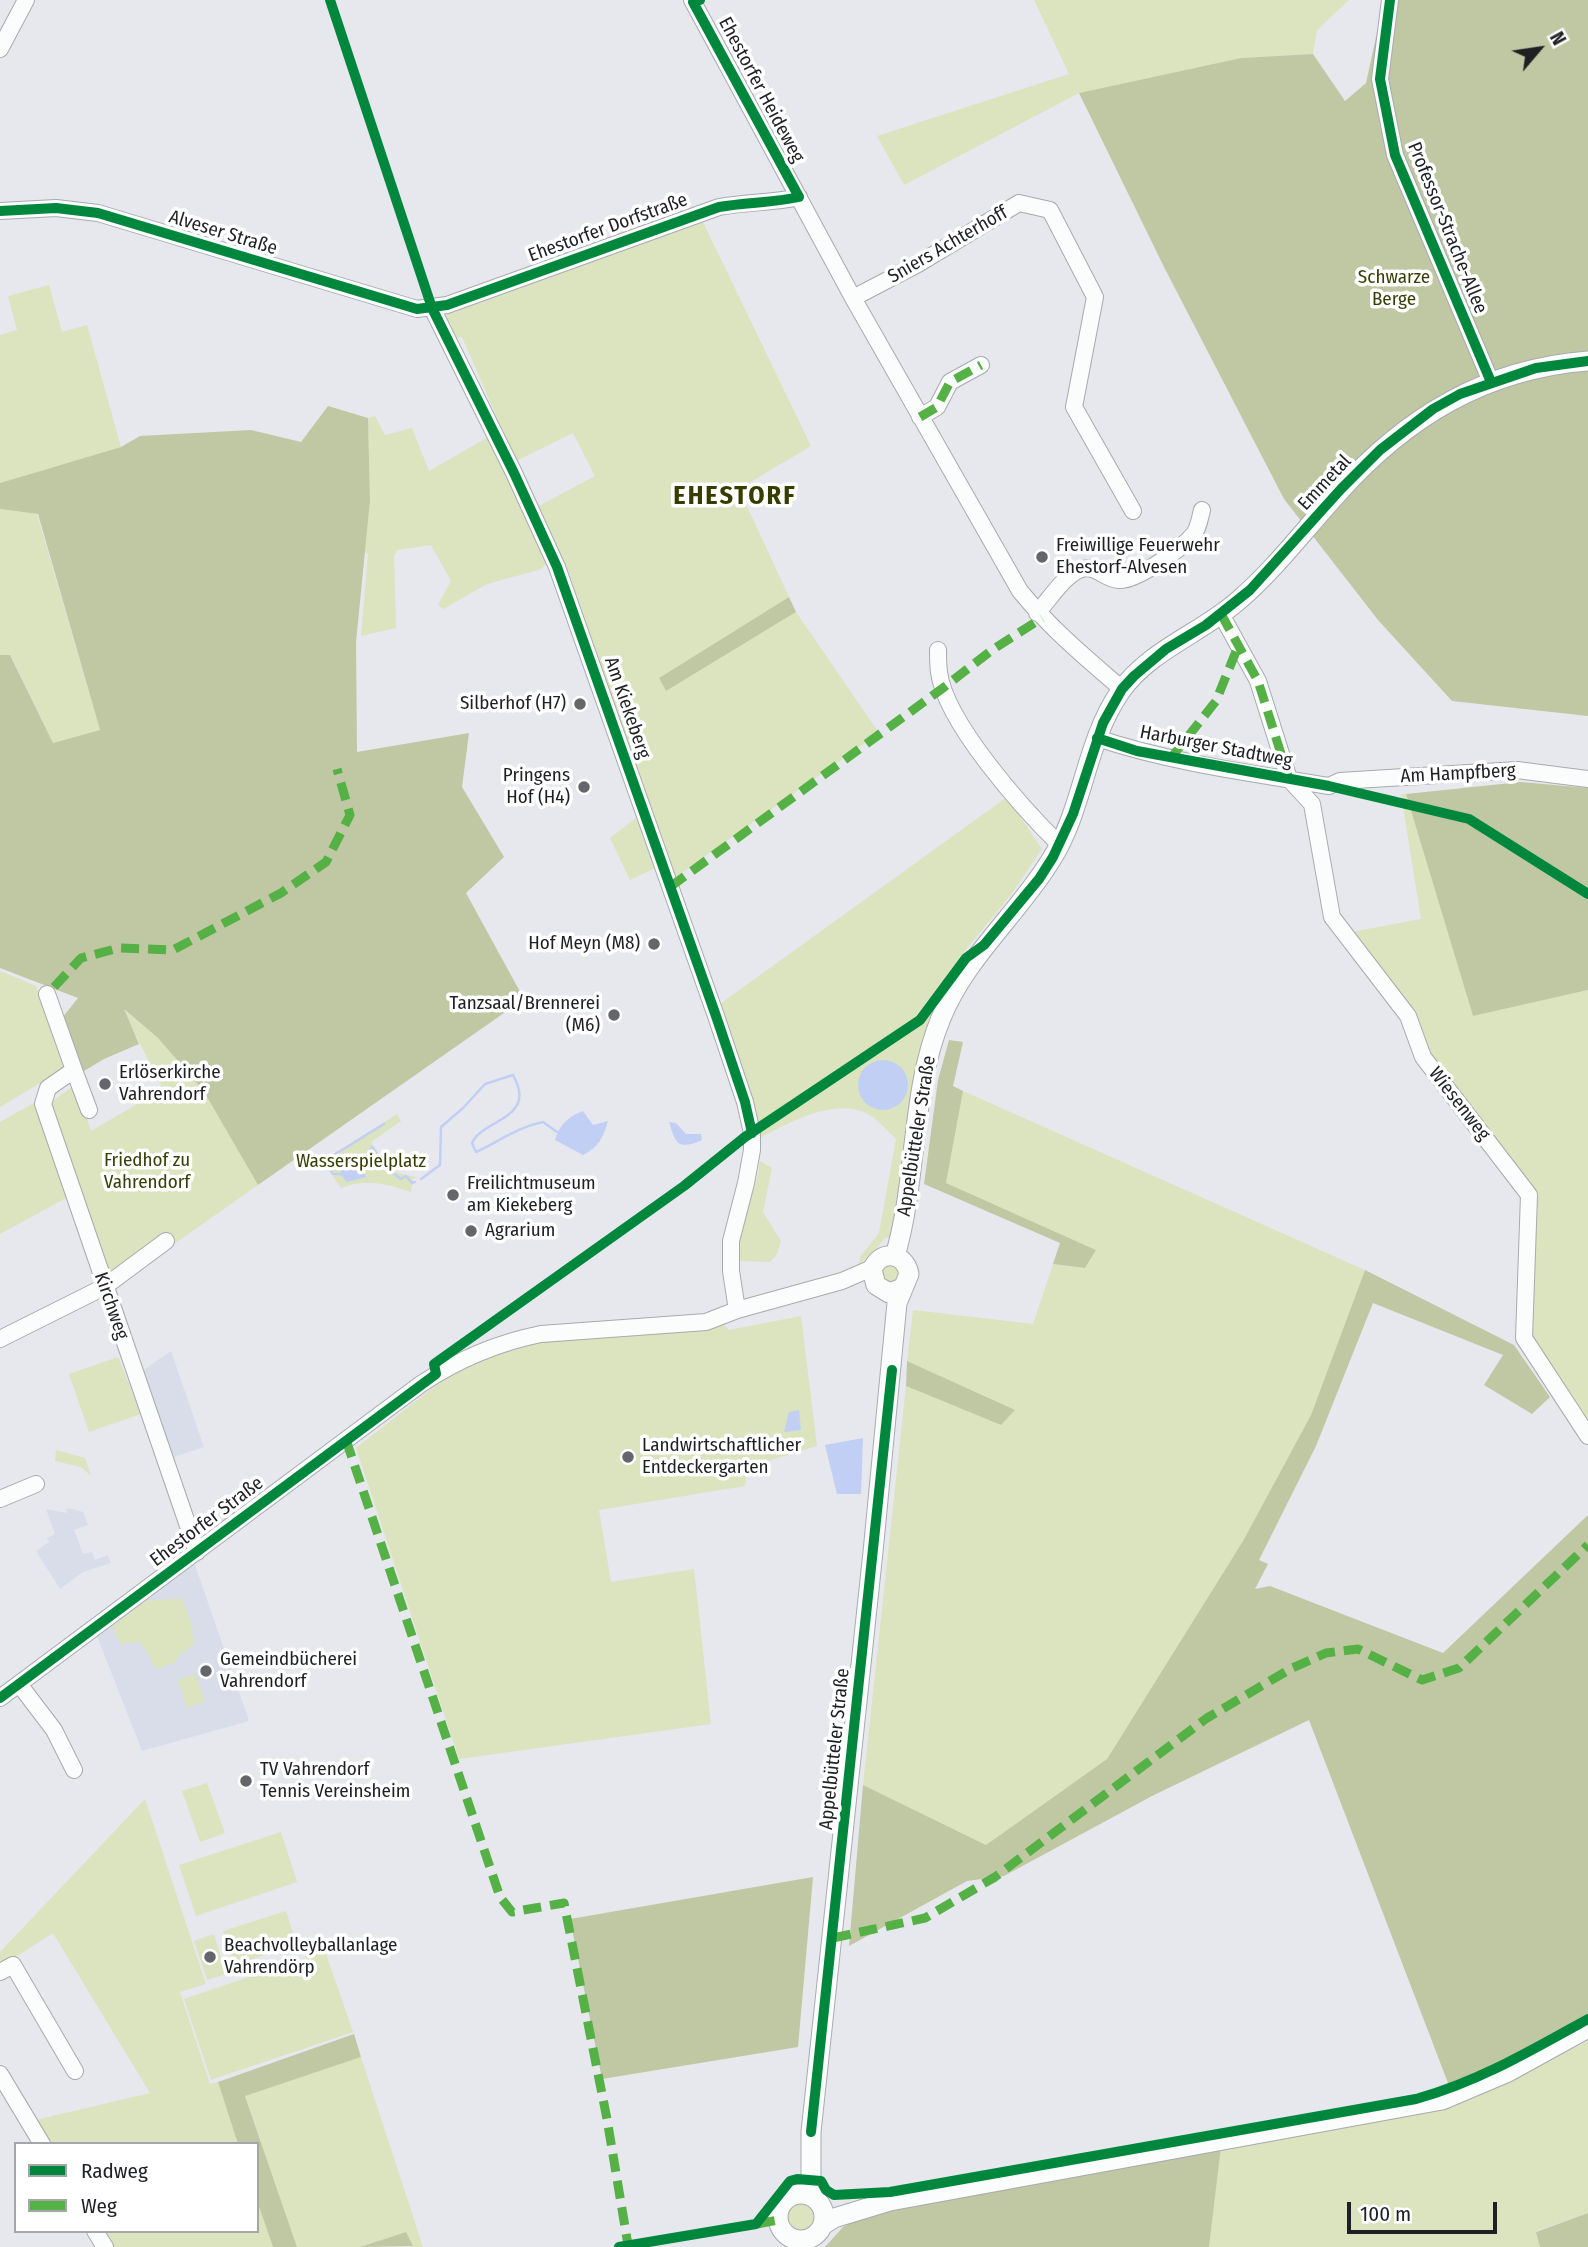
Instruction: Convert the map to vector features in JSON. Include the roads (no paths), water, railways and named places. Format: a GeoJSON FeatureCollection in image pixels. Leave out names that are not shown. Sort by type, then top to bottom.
{"type":"FeatureCollection","features":[{"type":"Feature","properties":{"kind":"main road","name":"Emmetal"},"geometry":{"type":"LineString","coordinates":[[1122,689],[1166,649],[1221,614],[1262,578],[1340,489],[1380,450],[1433,409],[1460,394],[1535,368],[1588,361]]}},
{"type":"Feature","properties":{"kind":"main road","name":"Appelbütteler Straße"},"geometry":{"type":"LineString","coordinates":[[895,1256],[908,1196],[922,1088],[940,1019],[973,960],[1039,879],[1060,845],[1073,814],[1097,738],[1122,689]]}},
{"type":"Feature","properties":{"kind":"main road"},"geometry":{"type":"LineString","coordinates":[[895,1256],[902,1259],[908,1268],[908,1281],[903,1288],[893,1293],[876,1281],[881,1257],[895,1256]]}},
{"type":"Feature","properties":{"kind":"main road","name":"Appelbütteler Straße"},"geometry":{"type":"LineString","coordinates":[[876,1281],[888,1303],[894,1352]]}},
{"type":"Feature","properties":{"kind":"main road","name":"Appelbütteler Straße"},"geometry":{"type":"LineString","coordinates":[[818,2201],[811,2184],[811,2132],[894,1352],[897,1300],[903,1288]]}},
{"type":"Feature","properties":{"kind":"main road"},"geometry":{"type":"LineString","coordinates":[[890,2201],[833,2205],[803,2194],[791,2196],[782,2204],[778,2215],[779,2224],[789,2241],[798,2240],[812,2236],[834,2218],[890,2201],[1442,2100],[1508,2072],[1588,2028]]}},
{"type":"Feature","properties":{"kind":"main road","name":"Appelbütteler Straße"},"geometry":{"type":"LineString","coordinates":[[791,2196],[799,2184],[811,2132]]}},
{"type":"Feature","properties":{"kind":"main road"},"geometry":{"type":"LineString","coordinates":[[812,2236],[824,2213],[818,2201]]}},
{"type":"Feature","properties":{"kind":"street"},"geometry":{"type":"LineString","coordinates":[[0,49],[26,0]]}},
{"type":"Feature","properties":{"kind":"street","name":"Professor-Strache-Allee"},"geometry":{"type":"LineString","coordinates":[[1390,0],[1380,79],[1395,155],[1492,382]]}},
{"type":"Feature","properties":{"kind":"street","name":"Ehestorfer Heideweg"},"geometry":{"type":"LineString","coordinates":[[695,1],[799,197]]}},
{"type":"Feature","properties":{"kind":"street"},"geometry":{"type":"LineString","coordinates":[[799,197],[853,298],[1014,580],[1037,613],[1122,689]]}},
{"type":"Feature","properties":{"kind":"street","name":"Ehestorfer Dorfstraße"},"geometry":{"type":"LineString","coordinates":[[432,308],[447,305],[719,207],[741,203],[778,202],[799,197]]}},
{"type":"Feature","properties":{"kind":"street","name":"Sniers Achterhoff"},"geometry":{"type":"LineString","coordinates":[[853,298],[918,264],[1019,203],[1050,210],[1095,297],[1074,407],[1133,512]]}},
{"type":"Feature","properties":{"kind":"street","name":"Alveser Straße"},"geometry":{"type":"LineString","coordinates":[[0,211],[56,208],[98,213],[404,307],[432,308]]}},
{"type":"Feature","properties":{"kind":"street","name":"Am Kiekeberg"},"geometry":{"type":"LineString","coordinates":[[432,308],[557,568],[745,1102],[752,1133],[752,1150],[731,1241],[731,1271],[737,1310]]}},
{"type":"Feature","properties":{"kind":"street"},"geometry":{"type":"LineString","coordinates":[[920,417],[937,407],[950,382],[981,365]]}},
{"type":"Feature","properties":{"kind":"street"},"geometry":{"type":"LineString","coordinates":[[1037,613],[1076,571],[1095,568],[1108,577],[1120,580],[1133,577],[1161,561],[1195,534],[1202,510]]}},
{"type":"Feature","properties":{"kind":"street"},"geometry":{"type":"LineString","coordinates":[[1221,614],[1258,681],[1289,779]]}},
{"type":"Feature","properties":{"kind":"street"},"geometry":{"type":"LineString","coordinates":[[938,650],[943,688],[964,729],[992,769],[1060,845]]}},
{"type":"Feature","properties":{"kind":"street","name":"Harburger Stadtweg"},"geometry":{"type":"LineString","coordinates":[[1097,738],[1137,751],[1329,786]]}},
{"type":"Feature","properties":{"kind":"street","name":"Am Hampfberg"},"geometry":{"type":"LineString","coordinates":[[1329,786],[1340,780],[1517,770],[1588,779]]}},
{"type":"Feature","properties":{"kind":"street","name":"Wiesenweg"},"geometry":{"type":"LineString","coordinates":[[1289,779],[1312,804],[1332,917],[1408,1016],[1423,1057],[1530,1195],[1524,1338],[1588,1436]]}},
{"type":"Feature","properties":{"kind":"street"},"geometry":{"type":"LineString","coordinates":[[47,994],[89,1110]]}},
{"type":"Feature","properties":{"kind":"street","name":"Kirchweg"},"geometry":{"type":"LineString","coordinates":[[74,1070],[48,1088],[43,1104],[197,1552]]}},
{"type":"Feature","properties":{"kind":"street"},"geometry":{"type":"LineString","coordinates":[[0,1339],[104,1287],[166,1241]]}},
{"type":"Feature","properties":{"kind":"street","name":"Ehestorfer Straße"},"geometry":{"type":"LineString","coordinates":[[0,1698],[421,1384],[474,1354],[516,1339],[541,1334],[675,1322],[706,1322],[737,1310],[842,1281],[876,1281]]}},
{"type":"Feature","properties":{"kind":"street"},"geometry":{"type":"LineString","coordinates":[[0,1499],[36,1484]]}},
{"type":"Feature","properties":{"kind":"street"},"geometry":{"type":"LineString","coordinates":[[19,1684],[54,1730],[74,1770]]}},
{"type":"Feature","properties":{"kind":"street"},"geometry":{"type":"LineString","coordinates":[[0,1972],[13,1965],[75,2071]]}},
{"type":"Feature","properties":{"kind":"street"},"geometry":{"type":"LineString","coordinates":[[0,2074],[41,2142]]}},
{"type":"Feature","properties":{"kind":"water"},"geometry":{"type":"Polygon","coordinates":[[[883,1060],[901,1067],[908,1085],[901,1103],[883,1110],[865,1103],[858,1085],[865,1067],[883,1060]]]}},
{"type":"Feature","properties":{"kind":"water"},"geometry":{"type":"Polygon","coordinates":[[[583,1111],[593,1125],[608,1121],[600,1141],[583,1155],[555,1140],[565,1122],[583,1111]]]}},
{"type":"Feature","properties":{"kind":"water"},"geometry":{"type":"Polygon","coordinates":[[[669,1122],[676,1123],[686,1134],[701,1134],[702,1140],[688,1145],[679,1143],[669,1122]]]}},
{"type":"Feature","properties":{"kind":"water"},"geometry":{"type":"Polygon","coordinates":[[[351,1161],[362,1169],[366,1177],[347,1182],[340,1171],[344,1164],[351,1161]]]}},
{"type":"Feature","properties":{"kind":"water"},"geometry":{"type":"Polygon","coordinates":[[[799,1410],[801,1430],[784,1432],[789,1412],[799,1410]]]}},
{"type":"Feature","properties":{"kind":"water"},"geometry":{"type":"Polygon","coordinates":[[[863,1438],[861,1494],[837,1494],[825,1445],[863,1438]]]}},
{"type":"Feature","properties":{"kind":"waterway"},"geometry":{"type":"LineString","coordinates":[[421,1179],[440,1165],[441,1127],[485,1084],[513,1075],[519,1090],[519,1101],[514,1110],[478,1135],[472,1143],[476,1152],[516,1131],[543,1122],[557,1132]]}},
{"type":"Feature","properties":{"kind":"waterway"},"geometry":{"type":"LineString","coordinates":[[342,1174],[333,1174],[329,1167],[334,1155],[384,1124]]}},
{"type":"Feature","properties":{"kind":"waterway"},"geometry":{"type":"LineString","coordinates":[[359,1169],[362,1169],[362,1161],[372,1147],[388,1169],[401,1179],[406,1176],[412,1183],[415,1182]]}},
{"type":"Feature","properties":{"kind":"place","name":"Freiwillige Feuerwehr Ehestorf-Alvesen"},"geometry":{"type":"Point","coordinates":[1042,557]}},
{"type":"Feature","properties":{"kind":"place","name":"Silberhof (H7)"},"geometry":{"type":"Point","coordinates":[580,704]}},
{"type":"Feature","properties":{"kind":"place","name":"Pringens Hof (H4)"},"geometry":{"type":"Point","coordinates":[584,787]}},
{"type":"Feature","properties":{"kind":"place","name":"Hof Meyn (M8)"},"geometry":{"type":"Point","coordinates":[654,944]}},
{"type":"Feature","properties":{"kind":"place","name":"Tanzsaal/Brennerei (M6)"},"geometry":{"type":"Point","coordinates":[614,1015]}},
{"type":"Feature","properties":{"kind":"place","name":"Erlöserkirche Vahrendorf"},"geometry":{"type":"Point","coordinates":[105,1084]}},
{"type":"Feature","properties":{"kind":"place","name":"Freilichtmuseum am Kiekeberg"},"geometry":{"type":"Point","coordinates":[453,1195]}},
{"type":"Feature","properties":{"kind":"place","name":"Agrarium"},"geometry":{"type":"Point","coordinates":[471,1231]}},
{"type":"Feature","properties":{"kind":"place","name":"Landwirtschaftlicher Entdeckergarten"},"geometry":{"type":"Point","coordinates":[628,1457]}},
{"type":"Feature","properties":{"kind":"place","name":"Gemeindbücherei Vahrendorf"},"geometry":{"type":"Point","coordinates":[206,1671]}},
{"type":"Feature","properties":{"kind":"place","name":"TV Vahrendorf Tennis Vereinsheim"},"geometry":{"type":"Point","coordinates":[246,1781]}},
{"type":"Feature","properties":{"kind":"place","name":"Beachvolleyballanlage Vahrendörp"},"geometry":{"type":"Point","coordinates":[210,1957]}},
{"type":"Feature","properties":{"kind":"district","name":"EHESTORF"},"geometry":{"type":"Point","coordinates":[735,497]}},
{"type":"Feature","properties":{"kind":"park label","name":"Schwarze Berge"},"geometry":{"type":"Point","coordinates":[1394,289]}},
{"type":"Feature","properties":{"kind":"park label","name":"Wasserspielplatz"},"geometry":{"type":"Point","coordinates":[361,1162]}},
{"type":"Feature","properties":{"kind":"park label","name":"Friedhof zu Vahrendorf"},"geometry":{"type":"Point","coordinates":[147,1172]}}]}
